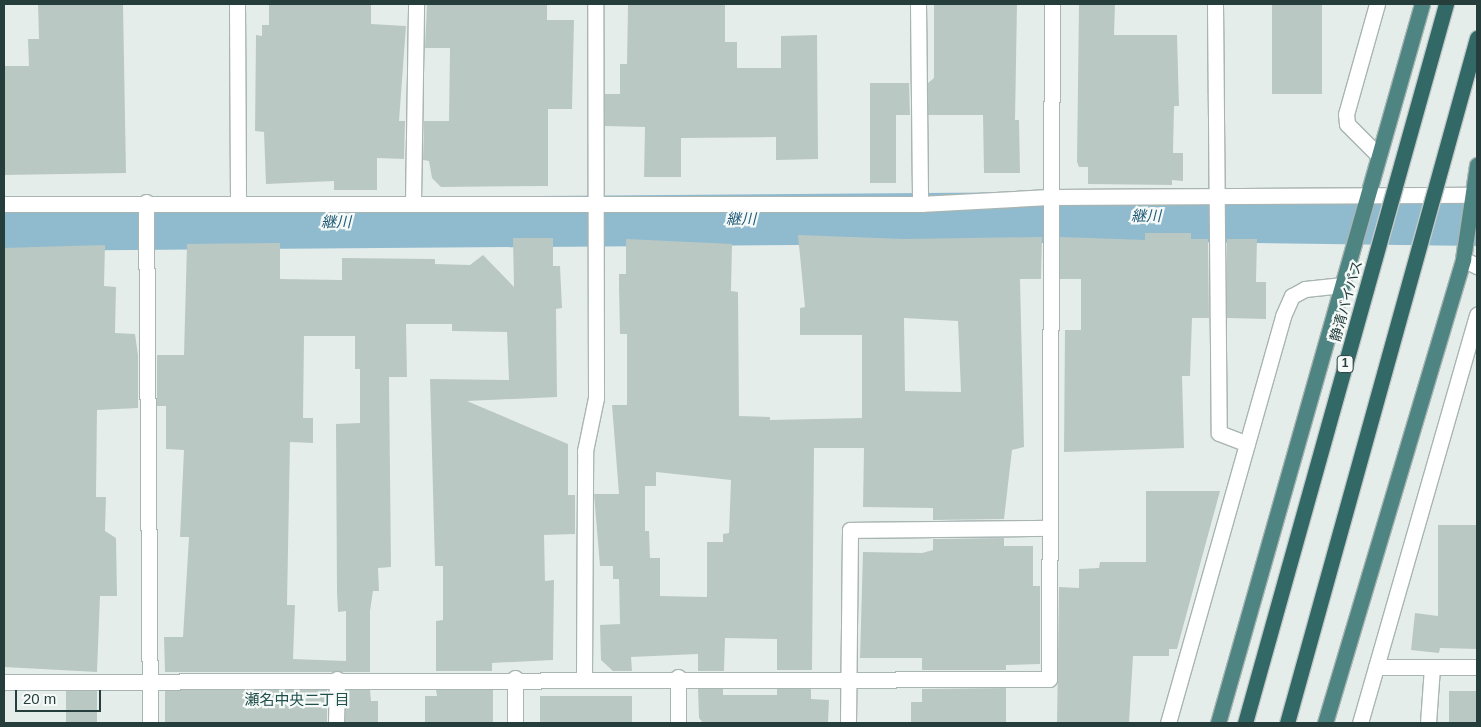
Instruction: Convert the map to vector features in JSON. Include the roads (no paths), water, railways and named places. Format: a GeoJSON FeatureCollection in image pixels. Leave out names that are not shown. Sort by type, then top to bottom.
{"type":"FeatureCollection","features":[{"type":"Feature","properties":{"kind":"highway","name":"1"},"geometry":{"type":"LineString","coordinates":[[1218,723],[1260,587],[1367,196],[1422,4]]}},
{"type":"Feature","properties":{"kind":"highway","name":"静清バイパス"},"geometry":{"type":"LineString","coordinates":[[1245,723],[1446,4]]}},
{"type":"Feature","properties":{"kind":"highway"},"geometry":{"type":"LineString","coordinates":[[1287,723],[1477,38]]}},
{"type":"Feature","properties":{"kind":"highway"},"geometry":{"type":"LineString","coordinates":[[1325,723],[1463,258],[1475,195],[1477,165]]}},
{"type":"Feature","properties":{"kind":"street"},"geometry":{"type":"LineString","coordinates":[[237,4],[238,202]]}},
{"type":"Feature","properties":{"kind":"street"},"geometry":{"type":"LineString","coordinates":[[413,201],[416,4]]}},
{"type":"Feature","properties":{"kind":"street"},"geometry":{"type":"LineString","coordinates":[[584,677],[584,451],[596,398],[594,202],[595,4]]}},
{"type":"Feature","properties":{"kind":"street"},"geometry":{"type":"LineString","coordinates":[[918,4],[920,204]]}},
{"type":"Feature","properties":{"kind":"street"},"geometry":{"type":"LineString","coordinates":[[4,682],[584,677],[848,680],[1049,679],[1049,197],[1052,4]]}},
{"type":"Feature","properties":{"kind":"street"},"geometry":{"type":"LineString","coordinates":[[1215,4],[1215,196],[1219,433],[1247,444]]}},
{"type":"Feature","properties":{"kind":"street"},"geometry":{"type":"LineString","coordinates":[[1377,4],[1346,114],[1347,124],[1379,156]]}},
{"type":"Feature","properties":{"kind":"street"},"geometry":{"type":"LineString","coordinates":[[4,204],[413,201],[920,204],[1049,197],[1475,195]]}},
{"type":"Feature","properties":{"kind":"street"},"geometry":{"type":"LineString","coordinates":[[146,202],[150,723]]}},
{"type":"Feature","properties":{"kind":"street"},"geometry":{"type":"LineString","coordinates":[[1463,258],[1477,266]]}},
{"type":"Feature","properties":{"kind":"street"},"geometry":{"type":"LineString","coordinates":[[1168,723],[1247,444],[1292,296],[1305,289],[1343,285]]}},
{"type":"Feature","properties":{"kind":"street"},"geometry":{"type":"LineString","coordinates":[[1360,723],[1477,314]]}},
{"type":"Feature","properties":{"kind":"street"},"geometry":{"type":"LineString","coordinates":[[848,723],[850,530],[1049,528]]}},
{"type":"Feature","properties":{"kind":"street"},"geometry":{"type":"LineString","coordinates":[[1376,667],[1477,667]]}},
{"type":"Feature","properties":{"kind":"street"},"geometry":{"type":"LineString","coordinates":[[1428,723],[1432,667]]}},
{"type":"Feature","properties":{"kind":"street"},"geometry":{"type":"LineString","coordinates":[[678,677],[678,723]]}},
{"type":"Feature","properties":{"kind":"street"},"geometry":{"type":"LineString","coordinates":[[515,678],[515,723]]}},
{"type":"Feature","properties":{"kind":"street"},"geometry":{"type":"LineString","coordinates":[[336,723],[337,679]]}},
{"type":"Feature","properties":{"kind":"waterway","name":"継川"},"geometry":{"type":"LineString","coordinates":[[4,225],[1186,216],[1477,220]]}},
{"type":"Feature","properties":{"kind":"district","name":"瀬名中央二丁目"},"geometry":{"type":"Point","coordinates":[297,700]}}]}
